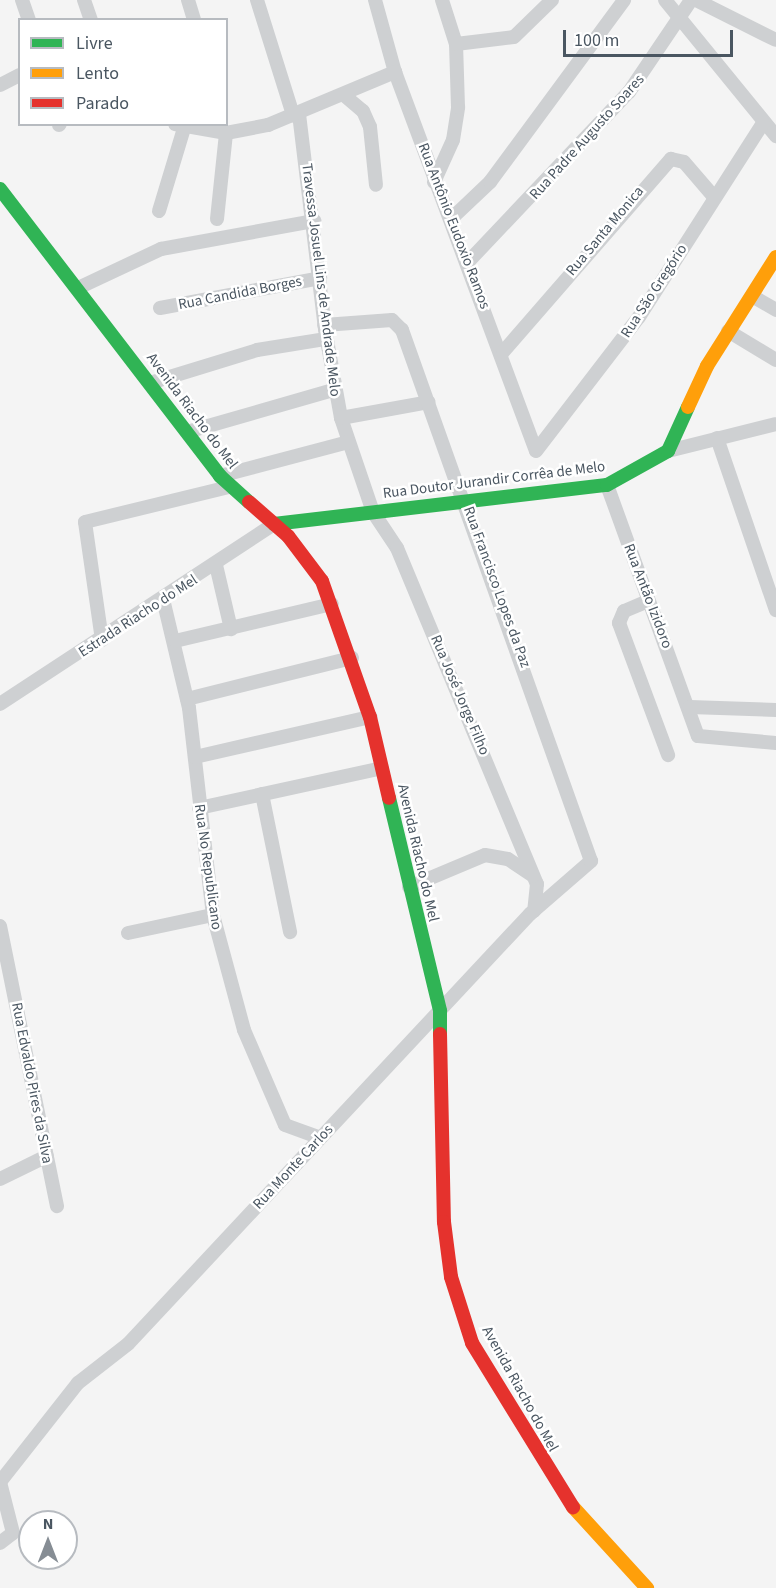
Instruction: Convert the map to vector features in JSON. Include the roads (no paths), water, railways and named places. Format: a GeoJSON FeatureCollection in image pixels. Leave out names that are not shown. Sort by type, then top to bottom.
{"type":"FeatureCollection","features":[{"type":"Feature","properties":{"kind":"street"},"geometry":{"type":"LineString","coordinates":[[22,0],[28,18]]}},
{"type":"Feature","properties":{"kind":"street"},"geometry":{"type":"LineString","coordinates":[[84,0],[89,18]]}},
{"type":"Feature","properties":{"kind":"street"},"geometry":{"type":"LineString","coordinates":[[188,0],[193,18]]}},
{"type":"Feature","properties":{"kind":"street","name":"Travessa Josuel Lins de Andrade Melo"},"geometry":{"type":"LineString","coordinates":[[257,0],[296,115],[314,221],[333,390],[374,512]]}},
{"type":"Feature","properties":{"kind":"street","name":"Rua Antônio Eudoxio Ramos"},"geometry":{"type":"LineString","coordinates":[[375,0],[395,72],[434,182],[451,219],[503,352],[536,451]]}},
{"type":"Feature","properties":{"kind":"street"},"geometry":{"type":"LineString","coordinates":[[434,182],[457,116],[456,44],[442,0]]}},
{"type":"Feature","properties":{"kind":"street"},"geometry":{"type":"LineString","coordinates":[[456,44],[514,37],[552,0]]}},
{"type":"Feature","properties":{"kind":"street"},"geometry":{"type":"LineString","coordinates":[[451,219],[496,174],[624,0]]}},
{"type":"Feature","properties":{"kind":"street"},"geometry":{"type":"LineString","coordinates":[[665,0],[763,123],[776,136]]}},
{"type":"Feature","properties":{"kind":"street","name":"Rua Padre Augusto Soares"},"geometry":{"type":"LineString","coordinates":[[468,262],[629,92],[681,19],[691,0]]}},
{"type":"Feature","properties":{"kind":"street"},"geometry":{"type":"LineString","coordinates":[[696,0],[776,40]]}},
{"type":"Feature","properties":{"kind":"street"},"geometry":{"type":"LineString","coordinates":[[159,211],[179,126],[228,129],[296,115],[345,96],[395,72]]}},
{"type":"Feature","properties":{"kind":"street"},"geometry":{"type":"LineString","coordinates":[[0,86],[18,76]]}},
{"type":"Feature","properties":{"kind":"street"},"geometry":{"type":"LineString","coordinates":[[345,96],[363,111],[370,127],[376,185]]}},
{"type":"Feature","properties":{"kind":"street","name":"Rua São Gregório"},"geometry":{"type":"LineString","coordinates":[[536,451],[612,355],[763,123]]}},
{"type":"Feature","properties":{"kind":"street"},"geometry":{"type":"LineString","coordinates":[[217,219],[228,129]]}},
{"type":"Feature","properties":{"kind":"street","name":"Rua Santa Monica"},"geometry":{"type":"LineString","coordinates":[[503,352],[671,159],[684,162],[714,197]]}},
{"type":"Feature","properties":{"kind":"street","name":"Avenida Riacho do Mel"},"geometry":{"type":"LineString","coordinates":[[0,189],[229,487],[274,524],[303,552],[332,604],[370,717],[440,1011],[444,1222],[451,1277],[472,1343],[547,1472],[590,1530],[647,1588]]}},
{"type":"Feature","properties":{"kind":"street"},"geometry":{"type":"LineString","coordinates":[[78,288],[161,249],[314,221]]}},
{"type":"Feature","properties":{"kind":"street"},"geometry":{"type":"LineString","coordinates":[[668,452],[728,331],[776,259]]}},
{"type":"Feature","properties":{"kind":"street","name":"Rua Candida Borges"},"geometry":{"type":"LineString","coordinates":[[160,308],[320,278]]}},
{"type":"Feature","properties":{"kind":"street"},"geometry":{"type":"LineString","coordinates":[[752,296],[776,310]]}},
{"type":"Feature","properties":{"kind":"street","name":"Rua Francisco Lopes da Paz"},"geometry":{"type":"LineString","coordinates":[[324,325],[396,320],[466,503],[592,857]]}},
{"type":"Feature","properties":{"kind":"street"},"geometry":{"type":"LineString","coordinates":[[728,331],[776,360]]}},
{"type":"Feature","properties":{"kind":"street"},"geometry":{"type":"LineString","coordinates":[[150,383],[257,350],[326,339]]}},
{"type":"Feature","properties":{"kind":"street"},"geometry":{"type":"LineString","coordinates":[[187,432],[333,390]]}},
{"type":"Feature","properties":{"kind":"street"},"geometry":{"type":"LineString","coordinates":[[341,418],[429,402]]}},
{"type":"Feature","properties":{"kind":"street"},"geometry":{"type":"LineString","coordinates":[[668,452],[776,424]]}},
{"type":"Feature","properties":{"kind":"street"},"geometry":{"type":"LineString","coordinates":[[717,438],[776,610]]}},
{"type":"Feature","properties":{"kind":"street"},"geometry":{"type":"LineString","coordinates":[[220,476],[349,442]]}},
{"type":"Feature","properties":{"kind":"street","name":"Rua Doutor Jurandir Corrêa de Melo"},"geometry":{"type":"LineString","coordinates":[[274,524],[607,485],[668,452]]}},
{"type":"Feature","properties":{"kind":"street","name":"Rua Antão Izidoro"},"geometry":{"type":"LineString","coordinates":[[607,485],[648,601],[701,739],[776,743]]}},
{"type":"Feature","properties":{"kind":"street"},"geometry":{"type":"LineString","coordinates":[[102,640],[85,522],[229,487]]}},
{"type":"Feature","properties":{"kind":"street","name":"Rua José Jorge Filho"},"geometry":{"type":"LineString","coordinates":[[374,512],[398,549],[535,880],[534,911]]}},
{"type":"Feature","properties":{"kind":"street","name":"Estrada Riacho do Mel"},"geometry":{"type":"LineString","coordinates":[[0,704],[102,640],[274,524]]}},
{"type":"Feature","properties":{"kind":"street"},"geometry":{"type":"LineString","coordinates":[[216,565],[231,629]]}},
{"type":"Feature","properties":{"kind":"street","name":"Rua No Republicano"},"geometry":{"type":"LineString","coordinates":[[163,599],[175,641],[187,699],[213,915],[244,1030],[285,1125],[320,1138]]}},
{"type":"Feature","properties":{"kind":"street"},"geometry":{"type":"LineString","coordinates":[[648,601],[624,610],[619,623],[668,755]]}},
{"type":"Feature","properties":{"kind":"street"},"geometry":{"type":"LineString","coordinates":[[175,641],[332,604]]}},
{"type":"Feature","properties":{"kind":"street"},"geometry":{"type":"LineString","coordinates":[[187,699],[352,658]]}},
{"type":"Feature","properties":{"kind":"street"},"geometry":{"type":"LineString","coordinates":[[690,707],[776,711]]}},
{"type":"Feature","properties":{"kind":"street"},"geometry":{"type":"LineString","coordinates":[[195,757],[370,717]]}},
{"type":"Feature","properties":{"kind":"street"},"geometry":{"type":"LineString","coordinates":[[199,808],[382,768]]}},
{"type":"Feature","properties":{"kind":"street"},"geometry":{"type":"LineString","coordinates":[[262,794],[290,932]]}},
{"type":"Feature","properties":{"kind":"street"},"geometry":{"type":"LineString","coordinates":[[409,886],[485,855],[508,860],[555,893]]}},
{"type":"Feature","properties":{"kind":"street","name":"Rua Monte Carlos"},"geometry":{"type":"LineString","coordinates":[[0,1482],[78,1383],[128,1344],[534,911],[592,857]]}},
{"type":"Feature","properties":{"kind":"street"},"geometry":{"type":"LineString","coordinates":[[128,933],[213,915]]}},
{"type":"Feature","properties":{"kind":"street","name":"Rua Edvaldo Pires da Silva"},"geometry":{"type":"LineString","coordinates":[[0,926],[57,1206]]}},
{"type":"Feature","properties":{"kind":"street"},"geometry":{"type":"LineString","coordinates":[[0,1179],[47,1156]]}},
{"type":"Feature","properties":{"kind":"street"},"geometry":{"type":"LineString","coordinates":[[0,1482],[14,1533],[0,1543]]}}]}
